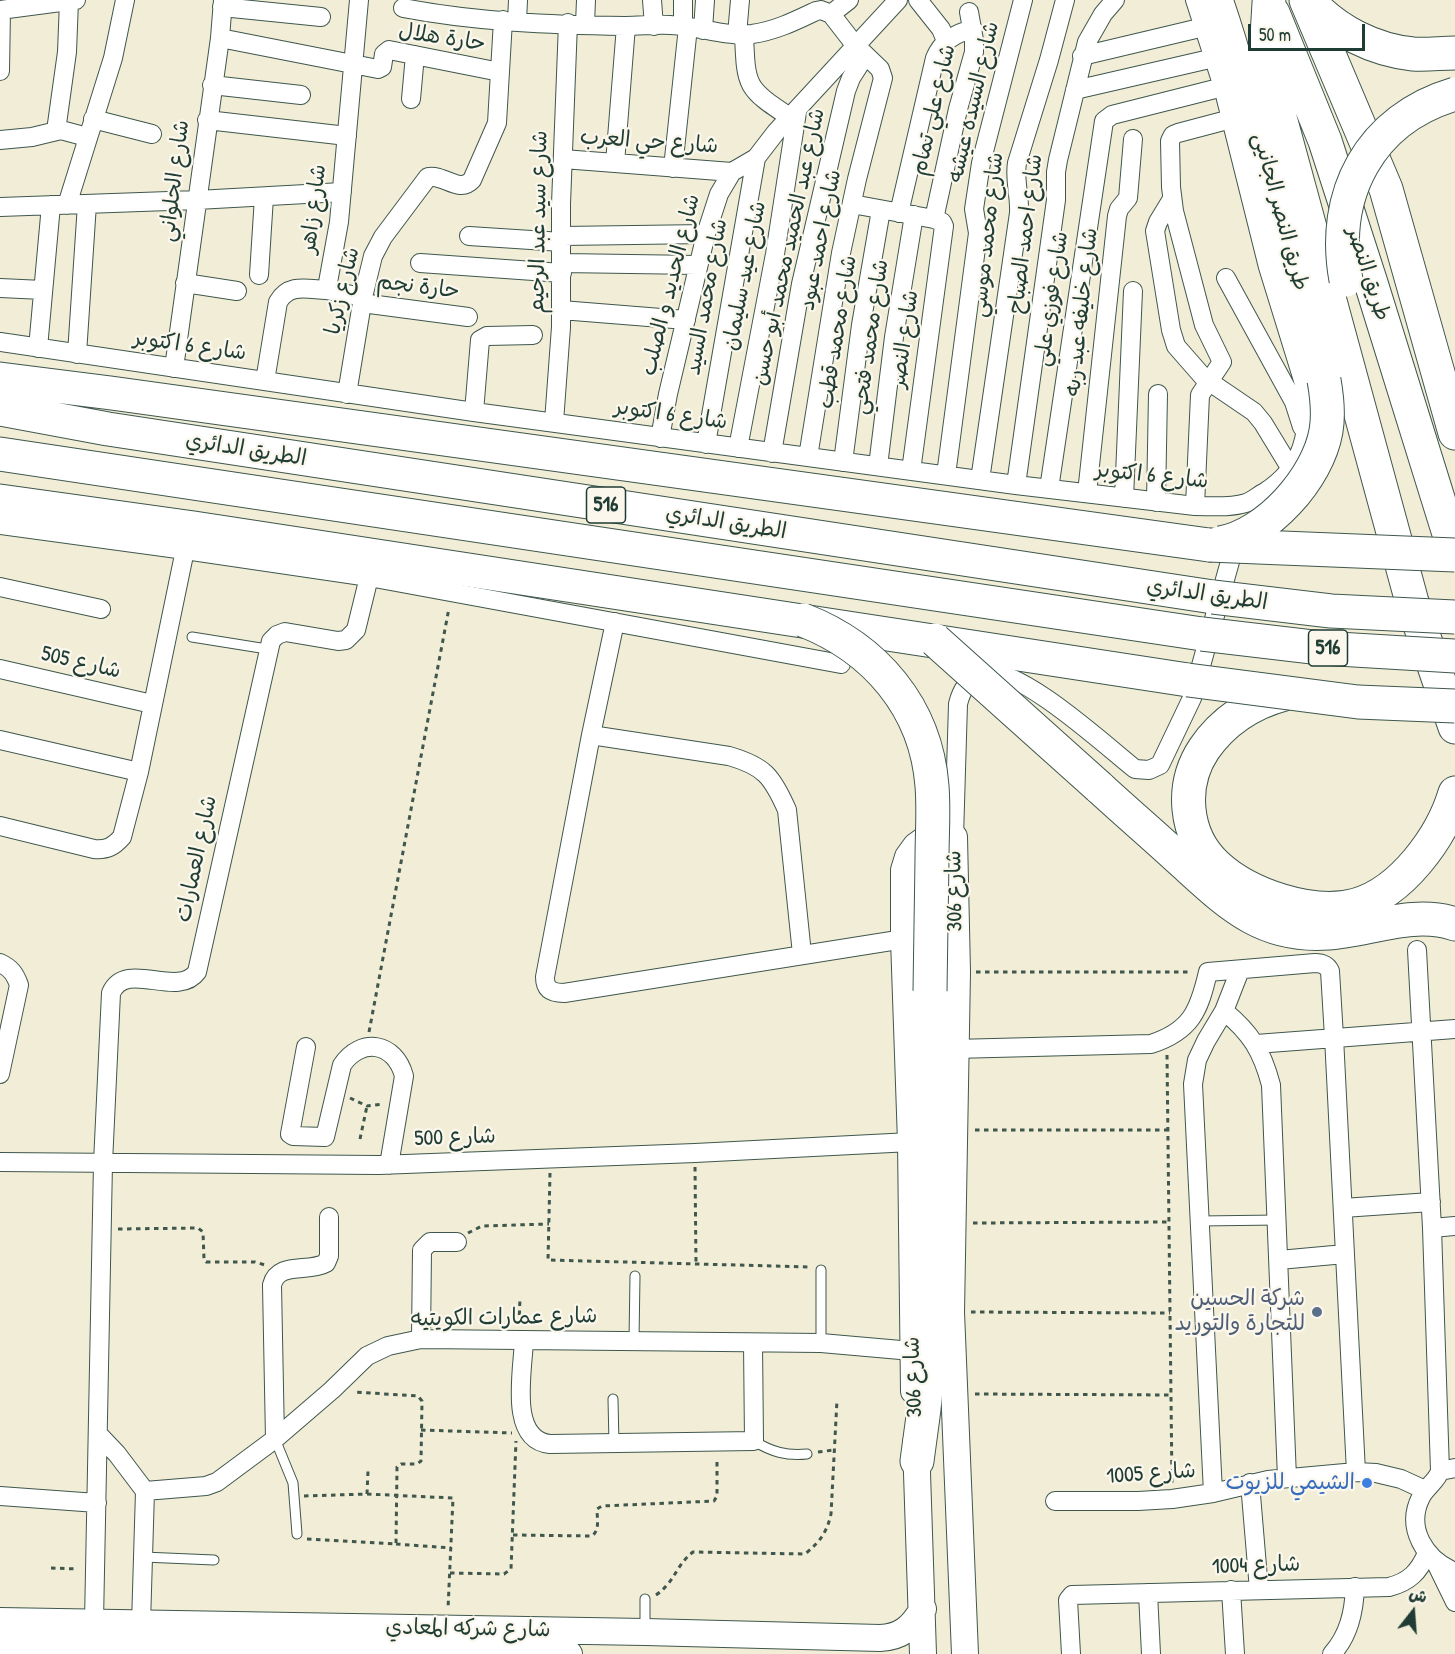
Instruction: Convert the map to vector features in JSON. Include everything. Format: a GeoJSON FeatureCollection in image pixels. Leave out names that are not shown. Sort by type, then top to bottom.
{"type":"FeatureCollection","features":[{"type":"Feature","properties":{"kind":"highway"},"geometry":{"type":"LineString","coordinates":[[1307,0],[1345,31],[1378,46],[1413,54],[1455,53]]}},
{"type":"Feature","properties":{"kind":"highway","name":"طريق النصر"},"geometry":{"type":"LineString","coordinates":[[1307,0],[1386,189],[1455,433]]}},
{"type":"Feature","properties":{"kind":"highway"},"geometry":{"type":"LineString","coordinates":[[1268,1],[1266,45],[1272,88],[1412,602],[1455,727]]}},
{"type":"Feature","properties":{"kind":"highway","name":"طريق النصر"},"geometry":{"type":"LineString","coordinates":[[1268,1],[1325,141],[1455,554]]}},
{"type":"Feature","properties":{"kind":"highway"},"geometry":{"type":"LineString","coordinates":[[1209,545],[1225,542],[1241,535],[1264,521],[1285,504],[1316,462],[1326,430],[1328,414],[1324,380],[1279,234],[1246,96],[1210,14]]}},
{"type":"Feature","properties":{"kind":"highway"},"geometry":{"type":"LineString","coordinates":[[1455,94],[1436,100],[1407,116],[1382,138],[1362,163],[1349,193],[1343,225],[1343,262],[1346,280],[1415,549],[1455,678]]}},
{"type":"Feature","properties":{"kind":"highway"},"geometry":{"type":"LineString","coordinates":[[1419,302],[1441,332],[1455,359]]}},
{"type":"Feature","properties":{"kind":"highway"},"geometry":{"type":"LineString","coordinates":[[0,379],[1209,545],[1455,554]]}},
{"type":"Feature","properties":{"kind":"highway","name":"الطريق الدائري"},"geometry":{"type":"LineString","coordinates":[[0,409],[108,429],[1213,597],[1331,611],[1455,617]]}},
{"type":"Feature","properties":{"kind":"highway","name":"الطريق الدائري"},"geometry":{"type":"LineString","coordinates":[[0,454],[1202,634],[1321,648],[1455,656]]}},
{"type":"Feature","properties":{"kind":"highway"},"geometry":{"type":"LineString","coordinates":[[5,507],[218,531],[1284,694],[1358,702],[1455,706]]}},
{"type":"Feature","properties":{"kind":"highway"},"geometry":{"type":"LineString","coordinates":[[803,620],[840,637],[865,655],[887,676],[919,728],[930,767],[932,787],[929,1358],[917,1461]]}},
{"type":"Feature","properties":{"kind":"highway"},"geometry":{"type":"LineString","coordinates":[[935,640],[1232,907],[1278,928],[1310,933],[1342,932],[1420,918],[1455,924]]}},
{"type":"Feature","properties":{"kind":"highway"},"geometry":{"type":"LineString","coordinates":[[1284,694],[1250,707],[1222,726],[1196,762],[1188,789],[1189,817],[1199,843],[1216,865],[1239,881],[1269,897],[1302,906],[1339,908],[1357,905],[1392,884],[1422,856],[1444,823],[1455,793]]}},
{"type":"Feature","properties":{"kind":"street"},"geometry":{"type":"LineString","coordinates":[[0,71],[0,10],[76,0]]}},
{"type":"Feature","properties":{"kind":"street"},"geometry":{"type":"LineString","coordinates":[[38,348],[43,290],[59,205],[90,128],[113,58],[126,0]]}},
{"type":"Feature","properties":{"kind":"street","name":"شارع زاهر"},"geometry":{"type":"LineString","coordinates":[[326,291],[335,251],[342,192],[359,0]]}},
{"type":"Feature","properties":{"kind":"street","name":"شارع زكريا"},"geometry":{"type":"LineString","coordinates":[[347,394],[369,265],[377,246],[424,181],[433,176],[464,186],[472,180],[497,123],[500,72],[510,20],[518,0]]}},
{"type":"Feature","properties":{"kind":"street","name":"شارع سيد عبد الرحيم"},"geometry":{"type":"LineString","coordinates":[[554,422],[561,310],[563,159],[576,24],[586,0]]}},
{"type":"Feature","properties":{"kind":"street"},"geometry":{"type":"LineString","coordinates":[[652,0],[654,26]]}},
{"type":"Feature","properties":{"kind":"street"},"geometry":{"type":"LineString","coordinates":[[683,0],[691,28]]}},
{"type":"Feature","properties":{"kind":"street"},"geometry":{"type":"LineString","coordinates":[[673,168],[691,28],[705,0]]}},
{"type":"Feature","properties":{"kind":"street"},"geometry":{"type":"LineString","coordinates":[[740,0],[741,34],[749,83],[763,99],[794,115]]}},
{"type":"Feature","properties":{"kind":"street"},"geometry":{"type":"LineString","coordinates":[[403,9],[466,9],[510,20],[691,28],[741,34],[780,28],[816,11],[821,10],[831,14],[849,0]]}},
{"type":"Feature","properties":{"kind":"street"},"geometry":{"type":"LineString","coordinates":[[898,212],[935,58],[946,41],[941,30],[918,0]]}},
{"type":"Feature","properties":{"kind":"street","name":"شارع السيده عيشه"},"geometry":{"type":"LineString","coordinates":[[946,476],[978,233],[978,222],[974,216],[981,163],[1023,0]]}},
{"type":"Feature","properties":{"kind":"street","name":"شارع محمد موسي"},"geometry":{"type":"LineString","coordinates":[[980,480],[1019,213],[1017,163],[1065,0]]}},
{"type":"Feature","properties":{"kind":"street","name":"شارع احمد الصباح"},"geometry":{"type":"LineString","coordinates":[[1017,485],[1056,200],[1056,172],[1082,56],[1094,28],[1115,0]]}},
{"type":"Feature","properties":{"kind":"street","name":"طريق النصر الجانيى"},"geometry":{"type":"LineString","coordinates":[[1195,0],[1210,14],[1214,58],[1268,267],[1306,390],[1308,410],[1306,437]]}},
{"type":"Feature","properties":{"kind":"street"},"geometry":{"type":"LineString","coordinates":[[56,131],[68,52],[69,1]]}},
{"type":"Feature","properties":{"kind":"street"},"geometry":{"type":"LineString","coordinates":[[732,172],[756,158],[776,132],[860,51],[894,1]]}},
{"type":"Feature","properties":{"kind":"street"},"geometry":{"type":"LineString","coordinates":[[223,3],[321,17]]}},
{"type":"Feature","properties":{"kind":"street","name":"شارع الحلواني"},"geometry":{"type":"LineString","coordinates":[[174,368],[223,3]]}},
{"type":"Feature","properties":{"kind":"street","name":"شارع احمد عبود"},"geometry":{"type":"LineString","coordinates":[[808,457],[825,343],[852,204],[883,83],[880,69],[860,51],[831,14]]}},
{"type":"Feature","properties":{"kind":"street"},"geometry":{"type":"LineString","coordinates":[[1082,56],[1210,14]]}},
{"type":"Feature","properties":{"kind":"street","name":"شارع علي تمام"},"geometry":{"type":"LineString","coordinates":[[934,219],[958,109],[974,52],[971,20],[946,41]]}},
{"type":"Feature","properties":{"kind":"street"},"geometry":{"type":"LineString","coordinates":[[615,163],[626,26]]}},
{"type":"Feature","properties":{"kind":"street"},"geometry":{"type":"LineString","coordinates":[[220,38],[353,64]]}},
{"type":"Feature","properties":{"kind":"street","name":"حارة هلال"},"geometry":{"type":"LineString","coordinates":[[353,64],[379,69],[387,50],[500,72]]}},
{"type":"Feature","properties":{"kind":"street","name":"شارع عبد الحميد محمد أبو حسن"},"geometry":{"type":"LineString","coordinates":[[772,453],[801,284],[816,214],[846,91],[860,51]]}},
{"type":"Feature","properties":{"kind":"street"},"geometry":{"type":"LineString","coordinates":[[411,99],[416,55]]}},
{"type":"Feature","properties":{"kind":"street"},"geometry":{"type":"LineString","coordinates":[[1075,90],[1214,58]]}},
{"type":"Feature","properties":{"kind":"street"},"geometry":{"type":"LineString","coordinates":[[212,85],[302,95]]}},
{"type":"Feature","properties":{"kind":"street","name":"شارع فوزي علي"},"geometry":{"type":"LineString","coordinates":[[1049,489],[1103,124],[1106,118],[1112,115],[1223,87]]}},
{"type":"Feature","properties":{"kind":"street","name":"شارع عيد سليمان"},"geometry":{"type":"LineString","coordinates":[[738,448],[775,254],[794,115]]}},
{"type":"Feature","properties":{"kind":"street"},"geometry":{"type":"LineString","coordinates":[[1194,506],[1198,402],[1203,387],[1221,365],[1222,358],[1200,314],[1172,199],[1171,138],[1178,133],[1231,119]]}},
{"type":"Feature","properties":{"kind":"street"},"geometry":{"type":"LineString","coordinates":[[207,120],[347,136]]}},
{"type":"Feature","properties":{"kind":"street"},"geometry":{"type":"LineString","coordinates":[[0,140],[90,128],[152,134]]}},
{"type":"Feature","properties":{"kind":"street","name":"شارع خليفه عبد ربه"},"geometry":{"type":"LineString","coordinates":[[1087,494],[1117,216],[1119,209],[1128,198],[1133,139]]}},
{"type":"Feature","properties":{"kind":"street","name":"شارع محمد السيد"},"geometry":{"type":"LineString","coordinates":[[706,444],[756,158]]}},
{"type":"Feature","properties":{"kind":"street","name":"شارع حي العرب"},"geometry":{"type":"LineString","coordinates":[[563,159],[732,172]]}},
{"type":"Feature","properties":{"kind":"street","name":"شارع الحديد و الصلب"},"geometry":{"type":"LineString","coordinates":[[660,438],[706,234],[719,194],[732,172]]}},
{"type":"Feature","properties":{"kind":"street"},"geometry":{"type":"LineString","coordinates":[[0,207],[342,192]]}},
{"type":"Feature","properties":{"kind":"street"},"geometry":{"type":"LineString","coordinates":[[258,274],[264,197]]}},
{"type":"Feature","properties":{"kind":"street"},"geometry":{"type":"LineString","coordinates":[[1172,199],[1155,231],[1171,330],[1176,346],[1208,381],[1254,412],[1291,469]]}},
{"type":"Feature","properties":{"kind":"street"},"geometry":{"type":"LineString","coordinates":[[77,354],[87,204]]}},
{"type":"Feature","properties":{"kind":"street"},"geometry":{"type":"LineString","coordinates":[[852,204],[934,219]]}},
{"type":"Feature","properties":{"kind":"street","name":"شارع محمد قطب"},"geometry":{"type":"LineString","coordinates":[[843,462],[861,325],[898,212]]}},
{"type":"Feature","properties":{"kind":"street","name":"شارع محمد فتحي"},"geometry":{"type":"LineString","coordinates":[[878,466],[894,337],[898,212]]}},
{"type":"Feature","properties":{"kind":"street","name":"شارع النصر"},"geometry":{"type":"LineString","coordinates":[[911,471],[944,230],[942,222],[934,219]]}},
{"type":"Feature","properties":{"kind":"street"},"geometry":{"type":"LineString","coordinates":[[469,236],[562,239],[706,234]]}},
{"type":"Feature","properties":{"kind":"street"},"geometry":{"type":"LineString","coordinates":[[420,263],[562,268],[698,266]]}},
{"type":"Feature","properties":{"kind":"street"},"geometry":{"type":"LineString","coordinates":[[1226,278],[1294,402],[1306,437]]}},
{"type":"Feature","properties":{"kind":"street"},"geometry":{"type":"LineString","coordinates":[[185,283],[237,291]]}},
{"type":"Feature","properties":{"kind":"street"},"geometry":{"type":"LineString","coordinates":[[0,288],[43,290]]}},
{"type":"Feature","properties":{"kind":"street"},"geometry":{"type":"LineString","coordinates":[[265,381],[278,302],[281,297],[292,289],[326,291]]}},
{"type":"Feature","properties":{"kind":"street","name":"حارة نجم"},"geometry":{"type":"LineString","coordinates":[[326,291],[363,300],[468,317]]}},
{"type":"Feature","properties":{"kind":"street"},"geometry":{"type":"LineString","coordinates":[[1124,498],[1133,291]]}},
{"type":"Feature","properties":{"kind":"street"},"geometry":{"type":"LineString","coordinates":[[561,310],[686,320]]}},
{"type":"Feature","properties":{"kind":"street"},"geometry":{"type":"LineString","coordinates":[[474,412],[480,340],[487,336],[532,335]]}},
{"type":"Feature","properties":{"kind":"street","name":"شارع 6 اكتوبر"},"geometry":{"type":"LineString","coordinates":[[0,342],[660,438],[1194,506],[1247,503],[1274,486],[1291,469],[1300,455],[1306,437]]}},
{"type":"Feature","properties":{"kind":"street"},"geometry":{"type":"LineString","coordinates":[[1156,502],[1158,394]]}},
{"type":"Feature","properties":{"kind":"street"},"geometry":{"type":"LineString","coordinates":[[954,837],[958,704],[966,684],[984,673],[1015,680],[1032,689],[1062,710],[1135,769],[1144,771],[1160,765],[1192,698],[1247,503]]}},
{"type":"Feature","properties":{"kind":"street"},"geometry":{"type":"LineString","coordinates":[[5,507],[185,550],[452,591],[841,664]]}},
{"type":"Feature","properties":{"kind":"street"},"geometry":{"type":"LineString","coordinates":[[0,826],[94,849],[107,849],[122,837],[139,772],[185,550]]}},
{"type":"Feature","properties":{"kind":"street"},"geometry":{"type":"LineString","coordinates":[[267,649],[277,635],[285,632],[338,641],[352,636],[356,630],[369,577]]}},
{"type":"Feature","properties":{"kind":"street"},"geometry":{"type":"LineString","coordinates":[[0,587],[101,609]]}},
{"type":"Feature","properties":{"kind":"street"},"geometry":{"type":"LineString","coordinates":[[615,622],[545,977],[548,989],[555,993],[564,993],[904,939]]}},
{"type":"Feature","properties":{"kind":"street","name":"شارع العمارات"},"geometry":{"type":"LineString","coordinates":[[94,1622],[103,1163],[111,993],[114,987],[123,980],[186,981],[197,972],[267,649]]}},
{"type":"Feature","properties":{"kind":"street","name":"شارع 505"},"geometry":{"type":"LineString","coordinates":[[0,669],[152,704]]}},
{"type":"Feature","properties":{"kind":"street"},"geometry":{"type":"LineString","coordinates":[[591,735],[729,756],[751,762],[768,775],[787,810],[802,954]]}},
{"type":"Feature","properties":{"kind":"street"},"geometry":{"type":"LineString","coordinates":[[0,740],[139,772]]}},
{"type":"Feature","properties":{"kind":"street","name":"شارع 306"},"geometry":{"type":"LineString","coordinates":[[923,1654],[912,1350],[911,1142],[904,870],[908,857],[916,846],[927,838],[954,837],[957,972],[951,1312],[965,1654]]}},
{"type":"Feature","properties":{"kind":"street"},"geometry":{"type":"LineString","coordinates":[[1417,950],[1448,1470],[1438,1476],[1425,1490],[1416,1511],[1416,1522],[1421,1543],[1455,1602]]}},
{"type":"Feature","properties":{"kind":"street"},"geometry":{"type":"LineString","coordinates":[[0,963],[7,966],[15,975],[19,985],[0,1074]]}},
{"type":"Feature","properties":{"kind":"street"},"geometry":{"type":"LineString","coordinates":[[954,1049],[1151,1044],[1167,1039],[1182,1030],[1192,1018],[1203,994],[1208,972],[1324,964],[1330,972],[1356,1472]]}},
{"type":"Feature","properties":{"kind":"street"},"geometry":{"type":"LineString","coordinates":[[1213,1493],[1193,1084],[1197,1060],[1224,1011],[1240,970]]}},
{"type":"Feature","properties":{"kind":"street"},"geometry":{"type":"LineString","coordinates":[[1224,1011],[1243,1026],[1256,1044],[1266,1064],[1271,1085],[1280,1260],[1287,1478]]}},
{"type":"Feature","properties":{"kind":"street"},"geometry":{"type":"LineString","coordinates":[[1256,1044],[1455,1029]]}},
{"type":"Feature","properties":{"kind":"street"},"geometry":{"type":"LineString","coordinates":[[306,1047],[291,1135],[325,1137],[342,1065],[356,1050],[377,1047],[387,1050],[395,1057],[404,1076],[389,1165]]}},
{"type":"Feature","properties":{"kind":"street","name":"شارع 500"},"geometry":{"type":"LineString","coordinates":[[0,1162],[389,1165],[911,1142]]}},
{"type":"Feature","properties":{"kind":"street"},"geometry":{"type":"LineString","coordinates":[[1342,1208],[1431,1203]]}},
{"type":"Feature","properties":{"kind":"street"},"geometry":{"type":"LineString","coordinates":[[275,1439],[272,1285],[275,1275],[284,1270],[313,1268],[326,1263],[329,1256],[329,1217]]}},
{"type":"Feature","properties":{"kind":"street"},"geometry":{"type":"LineString","coordinates":[[1432,1228],[1455,1226]]}},
{"type":"Feature","properties":{"kind":"street"},"geometry":{"type":"LineString","coordinates":[[421,1339],[422,1250],[430,1242],[457,1242]]}},
{"type":"Feature","properties":{"kind":"street"},"geometry":{"type":"LineString","coordinates":[[1280,1260],[1345,1254]]}},
{"type":"Feature","properties":{"kind":"street","name":"شارع عمارات الكويتيه"},"geometry":{"type":"LineString","coordinates":[[145,1491],[206,1486],[217,1482],[275,1439],[367,1356],[388,1346],[421,1339],[821,1343],[912,1350]]}},
{"type":"Feature","properties":{"kind":"street"},"geometry":{"type":"LineString","coordinates":[[521,1340],[522,1415],[529,1434],[542,1444],[754,1441],[753,1343]]}},
{"type":"Feature","properties":{"kind":"street"},"geometry":{"type":"LineString","coordinates":[[98,1434],[117,1454],[145,1491],[141,1636]]}},
{"type":"Feature","properties":{"kind":"street","name":"شارع 1005"},"geometry":{"type":"LineString","coordinates":[[1054,1501],[1173,1499],[1213,1493],[1250,1483],[1356,1472],[1376,1473],[1401,1479],[1425,1490]]}},
{"type":"Feature","properties":{"kind":"street"},"geometry":{"type":"LineString","coordinates":[[1250,1483],[1260,1590]]}},
{"type":"Feature","properties":{"kind":"street"},"geometry":{"type":"LineString","coordinates":[[0,1496],[97,1503]]}},
{"type":"Feature","properties":{"kind":"street"},"geometry":{"type":"LineString","coordinates":[[1431,1557],[1455,1572]]}},
{"type":"Feature","properties":{"kind":"street","name":"شارع 1004"},"geometry":{"type":"LineString","coordinates":[[1071,1654],[1070,1596],[1072,1595],[1389,1587],[1402,1584],[1431,1557]]}},
{"type":"Feature","properties":{"kind":"street"},"geometry":{"type":"LineString","coordinates":[[1335,1653],[1347,1632],[1354,1610],[1355,1587]]}},
{"type":"Feature","properties":{"kind":"street"},"geometry":{"type":"LineString","coordinates":[[1231,1590],[1235,1654]]}},
{"type":"Feature","properties":{"kind":"street"},"geometry":{"type":"LineString","coordinates":[[1148,1593],[1151,1654]]}},
{"type":"Feature","properties":{"kind":"street","name":"شارع شركه المعادي"},"geometry":{"type":"LineString","coordinates":[[0,1647],[141,1636],[447,1629],[891,1637],[914,1624],[923,1609]]}},
{"type":"Feature","properties":{"kind":"street","name":"شارع شركه المعادي"},"geometry":{"type":"LineString","coordinates":[[0,1621],[94,1622],[141,1636],[274,1652],[569,1654]]}},
{"type":"Feature","properties":{"kind":"lane"},"geometry":{"type":"LineString","coordinates":[[192,637],[267,649]]}},
{"type":"Feature","properties":{"kind":"lane"},"geometry":{"type":"LineString","coordinates":[[1200,1221],[1278,1220]]}},
{"type":"Feature","properties":{"kind":"lane"},"geometry":{"type":"LineString","coordinates":[[821,1270],[821,1343]]}},
{"type":"Feature","properties":{"kind":"lane"},"geometry":{"type":"LineString","coordinates":[[634,1341],[635,1276]]}},
{"type":"Feature","properties":{"kind":"lane"},"geometry":{"type":"LineString","coordinates":[[613,1400],[614,1443]]}},
{"type":"Feature","properties":{"kind":"lane"},"geometry":{"type":"LineString","coordinates":[[275,1439],[293,1483],[297,1534]]}},
{"type":"Feature","properties":{"kind":"lane"},"geometry":{"type":"LineString","coordinates":[[754,1441],[770,1451],[788,1455],[807,1454]]}},
{"type":"Feature","properties":{"kind":"lane"},"geometry":{"type":"LineString","coordinates":[[143,1557],[214,1560]]}},
{"type":"Feature","properties":{"kind":"lane"},"geometry":{"type":"LineString","coordinates":[[645,1599],[645,1632]]}},
{"type":"Feature","properties":{"kind":"path"},"geometry":{"type":"LineString","coordinates":[[366,1047],[452,591]]}},
{"type":"Feature","properties":{"kind":"path"},"geometry":{"type":"LineString","coordinates":[[957,972],[1208,972]]}},
{"type":"Feature","properties":{"kind":"path"},"geometry":{"type":"LineString","coordinates":[[1167,1039],[1173,1499]]}},
{"type":"Feature","properties":{"kind":"path"},"geometry":{"type":"LineString","coordinates":[[339,1078],[342,1088],[349,1096],[367,1106],[378,1106],[387,1102],[402,1088]]}},
{"type":"Feature","properties":{"kind":"path"},"geometry":{"type":"LineString","coordinates":[[360,1139],[367,1106]]}},
{"type":"Feature","properties":{"kind":"path"},"geometry":{"type":"LineString","coordinates":[[953,1130],[1168,1130]]}},
{"type":"Feature","properties":{"kind":"path"},"geometry":{"type":"LineString","coordinates":[[694,1153],[696,1264]]}},
{"type":"Feature","properties":{"kind":"path"},"geometry":{"type":"LineString","coordinates":[[550,1159],[548,1260],[817,1267],[821,1270]]}},
{"type":"Feature","properties":{"kind":"path"},"geometry":{"type":"LineString","coordinates":[[952,1223],[1169,1222]]}},
{"type":"Feature","properties":{"kind":"path"},"geometry":{"type":"LineString","coordinates":[[457,1242],[464,1235],[482,1226],[549,1224]]}},
{"type":"Feature","properties":{"kind":"path"},"geometry":{"type":"LineString","coordinates":[[102,1229],[198,1228],[203,1232],[206,1262],[255,1262],[284,1270]]}},
{"type":"Feature","properties":{"kind":"path"},"geometry":{"type":"LineString","coordinates":[[520,1298],[521,1340]]}},
{"type":"Feature","properties":{"kind":"path"},"geometry":{"type":"LineString","coordinates":[[951,1312],[1170,1313]]}},
{"type":"Feature","properties":{"kind":"path"},"geometry":{"type":"LineString","coordinates":[[332,1390],[418,1396],[422,1401],[419,1464],[401,1464],[397,1467],[396,1544]]}},
{"type":"Feature","properties":{"kind":"path"},"geometry":{"type":"LineString","coordinates":[[954,1394],[1171,1395]]}},
{"type":"Feature","properties":{"kind":"path"},"geometry":{"type":"LineString","coordinates":[[645,1599],[667,1587],[675,1577],[679,1564],[693,1552],[805,1554],[819,1544],[827,1530],[831,1514],[837,1400]]}},
{"type":"Feature","properties":{"kind":"path"},"geometry":{"type":"LineString","coordinates":[[421,1430],[516,1433],[511,1569],[504,1574],[450,1573]]}},
{"type":"Feature","properties":{"kind":"path"},"geometry":{"type":"LineString","coordinates":[[513,1535],[591,1536],[596,1533],[597,1509],[602,1506],[714,1501],[717,1496],[717,1441]]}},
{"type":"Feature","properties":{"kind":"path"},"geometry":{"type":"LineString","coordinates":[[807,1454],[834,1450]]}},
{"type":"Feature","properties":{"kind":"path"},"geometry":{"type":"LineString","coordinates":[[367,1494],[368,1471]]}},
{"type":"Feature","properties":{"kind":"path"},"geometry":{"type":"LineString","coordinates":[[295,1496],[367,1494],[453,1498],[447,1629]]}},
{"type":"Feature","properties":{"kind":"path"},"geometry":{"type":"LineString","coordinates":[[297,1534],[301,1538],[451,1548]]}},
{"type":"Feature","properties":{"kind":"path"},"geometry":{"type":"LineString","coordinates":[[51,1568],[95,1569]]}},
{"type":"Feature","properties":{"kind":"place","name":"شركة الحسين للتجارة والتوريد"},"geometry":{"type":"Point","coordinates":[1317,1312]}},
{"type":"Feature","properties":{"kind":"place","name":"الشيمي للزيوت"},"geometry":{"type":"Point","coordinates":[1367,1483]}}]}
